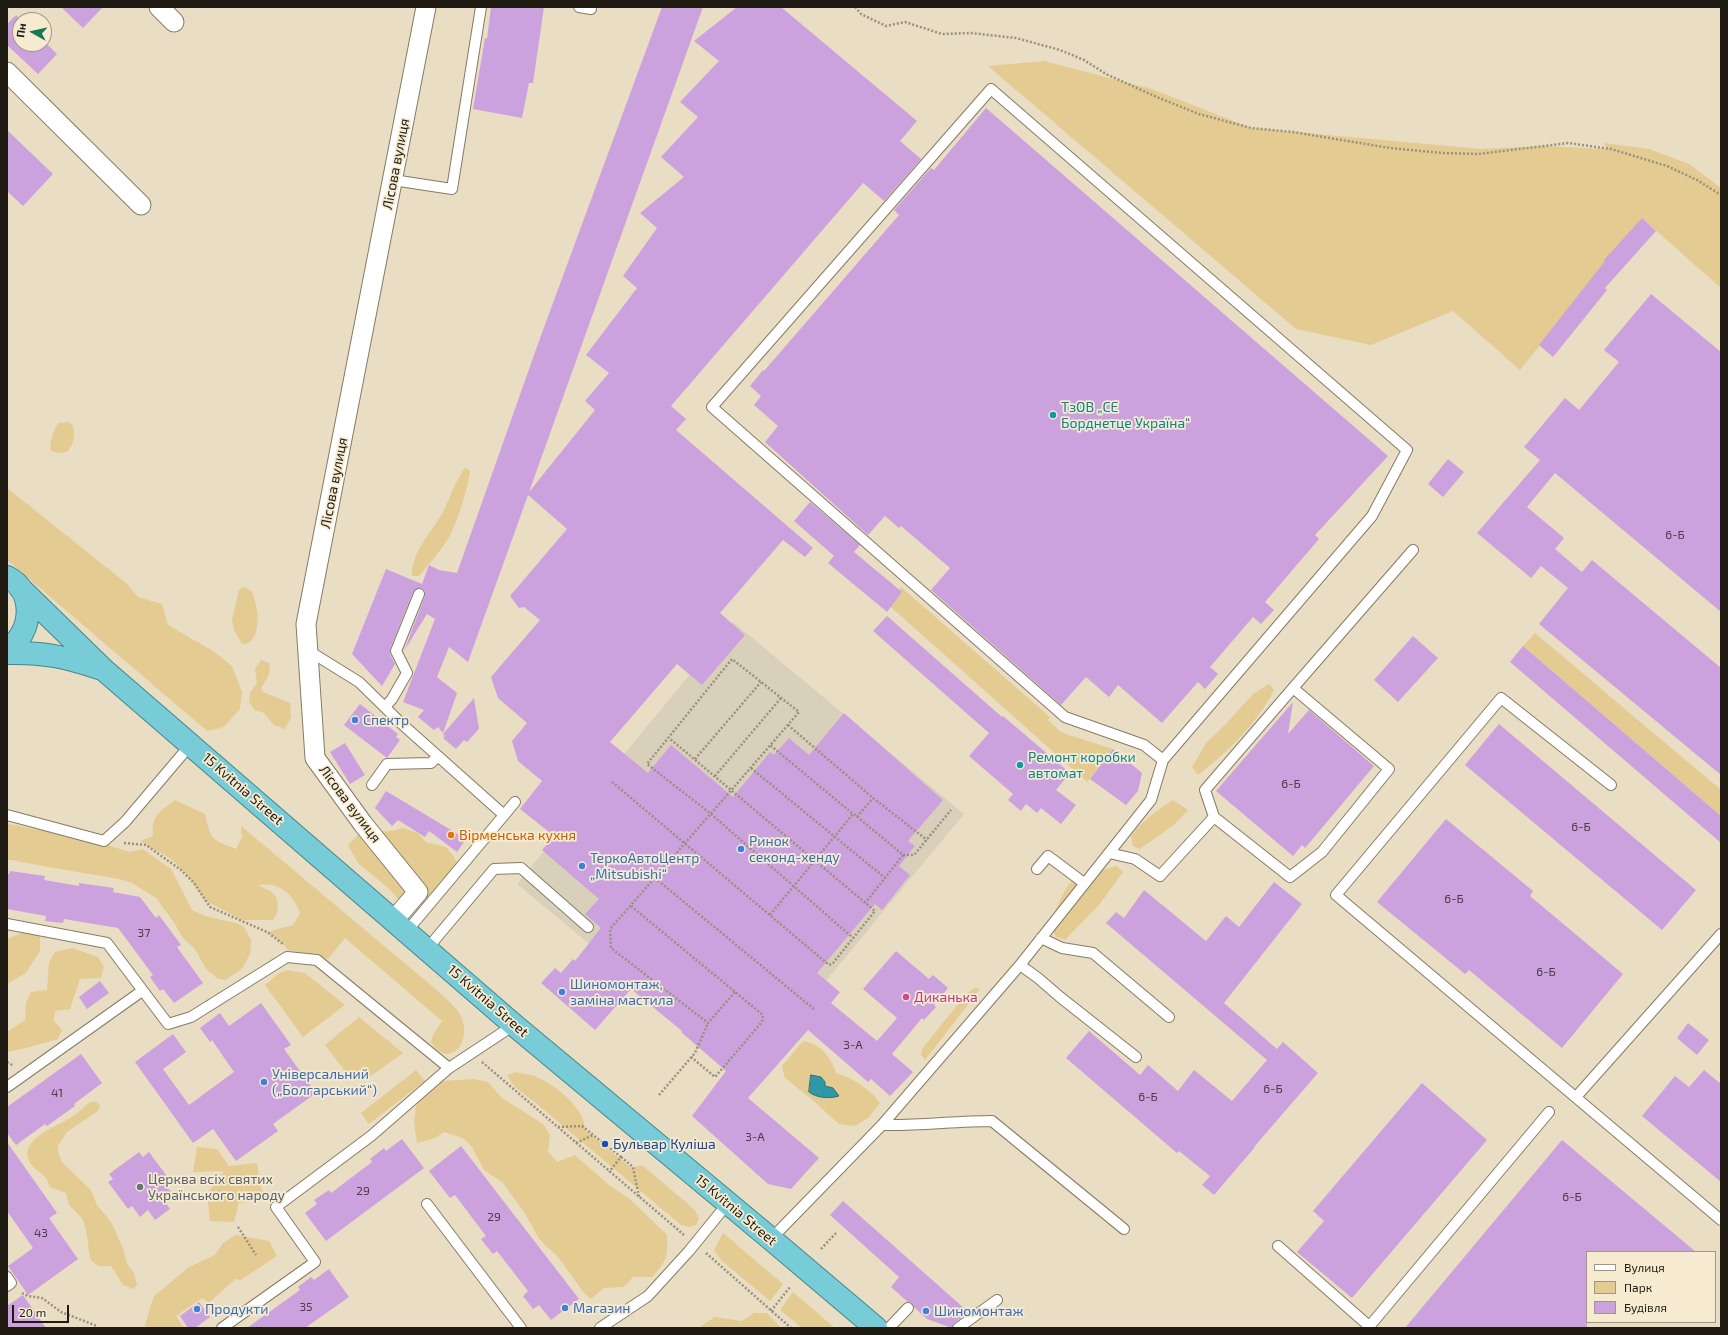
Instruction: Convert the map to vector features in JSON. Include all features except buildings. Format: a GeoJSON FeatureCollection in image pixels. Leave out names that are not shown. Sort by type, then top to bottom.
{"type":"FeatureCollection","features":[{"type":"Feature","properties":{"kind":"highway"},"geometry":{"type":"LineString","coordinates":[[7,649],[19,639],[25,628],[28,615],[26,601],[14,583]]}},
{"type":"Feature","properties":{"kind":"highway","name":"15 Kvitnia Street"},"geometry":{"type":"LineString","coordinates":[[14,583],[104,670],[427,948],[514,1025],[876,1328]]}},
{"type":"Feature","properties":{"kind":"highway","name":"15 Kvitnia Street"},"geometry":{"type":"LineString","coordinates":[[7,653],[30,652],[59,656],[104,670]]}},
{"type":"Feature","properties":{"kind":"street"},"geometry":{"type":"LineString","coordinates":[[159,7],[174,22]]}},
{"type":"Feature","properties":{"kind":"street","name":"Лісова вулиця"},"geometry":{"type":"LineString","coordinates":[[400,926],[418,892],[363,824],[315,758],[306,624],[426,7]]}},
{"type":"Feature","properties":{"kind":"street"},"geometry":{"type":"LineString","coordinates":[[7,72],[141,205]]}},
{"type":"Feature","properties":{"kind":"lane"},"geometry":{"type":"LineString","coordinates":[[393,180],[452,189],[481,7]]}},
{"type":"Feature","properties":{"kind":"lane"},"geometry":{"type":"LineString","coordinates":[[579,7],[591,9]]}},
{"type":"Feature","properties":{"kind":"lane"},"geometry":{"type":"LineString","coordinates":[[771,1239],[882,1125],[1020,965],[1151,800],[1163,760],[1372,516],[1407,450],[991,89],[712,408],[1066,717],[1144,745],[1163,760]]}},
{"type":"Feature","properties":{"kind":"lane"},"geometry":{"type":"LineString","coordinates":[[1293,688],[1388,769],[1322,852],[1290,878],[1214,817],[1205,790],[1293,688],[1413,550]]}},
{"type":"Feature","properties":{"kind":"lane"},"geometry":{"type":"LineString","coordinates":[[385,707],[392,699],[407,673],[396,652],[419,594]]}},
{"type":"Feature","properties":{"kind":"lane"},"geometry":{"type":"LineString","coordinates":[[309,651],[360,682],[438,756],[504,815]]}},
{"type":"Feature","properties":{"kind":"lane"},"geometry":{"type":"LineString","coordinates":[[1611,785],[1501,698],[1336,896],[1721,1220]]}},
{"type":"Feature","properties":{"kind":"lane"},"geometry":{"type":"LineString","coordinates":[[7,815],[104,841],[125,822],[191,744]]}},
{"type":"Feature","properties":{"kind":"lane"},"geometry":{"type":"LineString","coordinates":[[372,785],[387,764],[431,763],[438,756]]}},
{"type":"Feature","properties":{"kind":"lane"},"geometry":{"type":"LineString","coordinates":[[400,926],[515,802]]}},
{"type":"Feature","properties":{"kind":"lane"},"geometry":{"type":"LineString","coordinates":[[1109,853],[1135,859],[1160,876],[1214,817]]}},
{"type":"Feature","properties":{"kind":"lane"},"geometry":{"type":"LineString","coordinates":[[1037,869],[1048,856],[1084,883]]}},
{"type":"Feature","properties":{"kind":"lane"},"geometry":{"type":"LineString","coordinates":[[427,948],[494,869],[521,868],[588,927]]}},
{"type":"Feature","properties":{"kind":"lane"},"geometry":{"type":"LineString","coordinates":[[7,924],[107,943],[168,1024],[190,1017],[287,957],[317,960],[449,1068]]}},
{"type":"Feature","properties":{"kind":"lane"},"geometry":{"type":"LineString","coordinates":[[1576,1098],[1721,934]]}},
{"type":"Feature","properties":{"kind":"lane"},"geometry":{"type":"LineString","coordinates":[[1041,938],[1062,948],[1092,953],[1169,1017]]}},
{"type":"Feature","properties":{"kind":"lane"},"geometry":{"type":"LineString","coordinates":[[1020,965],[1136,1057]]}},
{"type":"Feature","properties":{"kind":"lane"},"geometry":{"type":"LineString","coordinates":[[7,1087],[142,991]]}},
{"type":"Feature","properties":{"kind":"lane"},"geometry":{"type":"LineString","coordinates":[[222,1328],[314,1262],[276,1207],[371,1136],[449,1068],[514,1025]]}},
{"type":"Feature","properties":{"kind":"lane"},"geometry":{"type":"LineString","coordinates":[[1278,1246],[1368,1327],[1549,1112]]}},
{"type":"Feature","properties":{"kind":"lane"},"geometry":{"type":"LineString","coordinates":[[882,1125],[912,1126],[952,1121],[992,1121],[1124,1228]]}},
{"type":"Feature","properties":{"kind":"lane"},"geometry":{"type":"LineString","coordinates":[[600,1328],[648,1296],[695,1244],[728,1203]]}},
{"type":"Feature","properties":{"kind":"lane"},"geometry":{"type":"LineString","coordinates":[[427,1204],[521,1328]]}},
{"type":"Feature","properties":{"kind":"lane"},"geometry":{"type":"LineString","coordinates":[[958,1328],[997,1300]]}},
{"type":"Feature","properties":{"kind":"lane"},"geometry":{"type":"LineString","coordinates":[[889,1328],[908,1308]]}},
{"type":"Feature","properties":{"kind":"path"},"geometry":{"type":"LineString","coordinates":[[855,7],[861,14],[886,26],[905,22],[942,34],[971,33],[1016,38],[1060,50],[1084,60],[1106,74],[1159,98],[1199,114],[1251,128],[1293,132],[1390,148],[1442,153],[1479,154],[1568,143],[1611,149],[1667,166],[1697,180],[1721,195]]}},
{"type":"Feature","properties":{"kind":"path"},"geometry":{"type":"LineString","coordinates":[[708,1023],[611,948],[610,929],[685,844],[711,814],[732,790],[751,768],[770,745],[799,712],[732,659],[647,764],[711,814],[854,938]]}},
{"type":"Feature","properties":{"kind":"path"},"geometry":{"type":"LineString","coordinates":[[695,759],[761,682]]}},
{"type":"Feature","properties":{"kind":"path"},"geometry":{"type":"LineString","coordinates":[[715,776],[781,698]]}},
{"type":"Feature","properties":{"kind":"path"},"geometry":{"type":"LineString","coordinates":[[788,725],[873,798],[926,840]]}},
{"type":"Feature","properties":{"kind":"path"},"geometry":{"type":"LineString","coordinates":[[612,782],[829,965],[833,963],[875,911],[669,738]]}},
{"type":"Feature","properties":{"kind":"path"},"geometry":{"type":"LineString","coordinates":[[770,745],[903,856],[914,855],[952,810]]}},
{"type":"Feature","properties":{"kind":"path"},"geometry":{"type":"LineString","coordinates":[[751,768],[885,878]]}},
{"type":"Feature","properties":{"kind":"path"},"geometry":{"type":"LineString","coordinates":[[857,817],[873,798]]}},
{"type":"Feature","properties":{"kind":"path"},"geometry":{"type":"LineString","coordinates":[[770,915],[814,860],[854,814]]}},
{"type":"Feature","properties":{"kind":"path"},"geometry":{"type":"LineString","coordinates":[[104,841],[146,845],[181,870],[194,883],[210,907],[242,920],[273,936],[288,950],[287,957]]}},
{"type":"Feature","properties":{"kind":"path"},"geometry":{"type":"LineString","coordinates":[[865,903],[903,856]]}},
{"type":"Feature","properties":{"kind":"path"},"geometry":{"type":"LineString","coordinates":[[655,878],[814,1010]]}},
{"type":"Feature","properties":{"kind":"path"},"geometry":{"type":"LineString","coordinates":[[630,906],[763,1015],[762,1022],[715,1077],[691,1057]]}},
{"type":"Feature","properties":{"kind":"path"},"geometry":{"type":"LineString","coordinates":[[659,1096],[694,1053],[708,1023],[734,992]]}},
{"type":"Feature","properties":{"kind":"path"},"geometry":{"type":"LineString","coordinates":[[472,1054],[791,1328]]}},
{"type":"Feature","properties":{"kind":"path"},"geometry":{"type":"LineString","coordinates":[[558,1127],[582,1126],[633,1167],[639,1197]]}},
{"type":"Feature","properties":{"kind":"path"},"geometry":{"type":"LineString","coordinates":[[576,1143],[593,1134]]}},
{"type":"Feature","properties":{"kind":"path"},"geometry":{"type":"LineString","coordinates":[[609,1172],[621,1157]]}},
{"type":"Feature","properties":{"kind":"path"},"geometry":{"type":"LineString","coordinates":[[238,1227],[256,1255]]}},
{"type":"Feature","properties":{"kind":"path"},"geometry":{"type":"LineString","coordinates":[[821,1249],[836,1233]]}},
{"type":"Feature","properties":{"kind":"path"},"geometry":{"type":"LineString","coordinates":[[8,1282],[23,1294],[42,1298],[61,1312],[97,1326],[95,1328]]}},
{"type":"Feature","properties":{"kind":"path"},"geometry":{"type":"LineString","coordinates":[[771,1311],[790,1288]]}},
{"type":"Feature","properties":{"kind":"shaded area","name":"Ринок секонд-хенду"},"geometry":{"type":"Polygon","coordinates":[[[733,622],[964,814],[748,1075],[517,884],[733,622]]]}},
{"type":"Feature","properties":{"kind":"green space"},"geometry":{"type":"Polygon","coordinates":[[[1044,61],[1152,89],[1251,128],[1482,149],[1544,146],[1607,149],[1604,143],[1649,149],[1689,164],[1721,188],[1721,288],[1642,218],[1520,370],[1453,311],[1371,345],[1296,329],[988,66],[1044,61]]]}},
{"type":"Feature","properties":{"kind":"green space"},"geometry":{"type":"Polygon","coordinates":[[[68,422],[73,426],[74,430],[74,437],[71,446],[67,452],[58,453],[51,451],[51,440],[58,423],[68,422]]]}},
{"type":"Feature","properties":{"kind":"green space"},"geometry":{"type":"Polygon","coordinates":[[[465,468],[470,471],[467,487],[461,508],[450,536],[440,551],[419,576],[412,576],[418,550],[443,512],[455,484],[465,468]]]}},
{"type":"Feature","properties":{"kind":"green space"},"geometry":{"type":"Polygon","coordinates":[[[7,488],[126,583],[138,597],[162,604],[168,625],[213,651],[232,666],[242,692],[240,709],[224,727],[207,731],[7,560],[7,488]]]}},
{"type":"Feature","properties":{"kind":"green space"},"geometry":{"type":"Polygon","coordinates":[[[243,587],[252,591],[258,615],[256,632],[251,641],[247,644],[242,644],[234,630],[232,620],[239,590],[243,587]]]}},
{"type":"Feature","properties":{"kind":"green space"},"geometry":{"type":"Polygon","coordinates":[[[901,587],[1050,717],[1048,720],[1061,732],[1113,749],[1087,782],[889,606],[888,603],[901,587]]]}},
{"type":"Feature","properties":{"kind":"green space"},"geometry":{"type":"Polygon","coordinates":[[[1535,633],[1721,790],[1721,816],[1523,646],[1535,633]]]}},
{"type":"Feature","properties":{"kind":"green space"},"geometry":{"type":"Polygon","coordinates":[[[261,660],[269,663],[270,667],[268,676],[261,688],[263,692],[290,703],[291,717],[285,729],[274,725],[264,713],[255,710],[249,702],[250,693],[257,683],[255,669],[261,660]]]}},
{"type":"Feature","properties":{"kind":"green space"},"geometry":{"type":"Polygon","coordinates":[[[1269,684],[1274,690],[1251,725],[1231,747],[1198,775],[1192,767],[1206,743],[1224,726],[1253,694],[1269,684]]]}},
{"type":"Feature","properties":{"kind":"green space"},"geometry":{"type":"Polygon","coordinates":[[[175,800],[205,814],[213,838],[236,849],[242,837],[241,826],[438,991],[455,1008],[462,1019],[464,1028],[463,1037],[457,1050],[445,1054],[438,1050],[431,1042],[433,1035],[442,1021],[345,938],[328,959],[288,950],[280,941],[267,932],[293,925],[300,913],[289,895],[279,887],[273,885],[258,885],[270,891],[276,897],[278,909],[273,920],[242,920],[204,900],[193,882],[170,858],[140,841],[153,836],[153,823],[155,819],[161,811],[175,800]]]}},
{"type":"Feature","properties":{"kind":"green space"},"geometry":{"type":"Polygon","coordinates":[[[1173,800],[1188,810],[1175,824],[1140,849],[1133,846],[1131,836],[1140,825],[1173,800]]]}},
{"type":"Feature","properties":{"kind":"green space"},"geometry":{"type":"Polygon","coordinates":[[[9,824],[91,840],[130,852],[143,849],[171,869],[192,910],[205,916],[239,924],[244,927],[251,940],[250,954],[243,967],[225,980],[218,979],[207,970],[194,948],[183,938],[173,921],[156,898],[132,883],[119,879],[7,860],[7,825],[9,824]]]}},
{"type":"Feature","properties":{"kind":"green space"},"geometry":{"type":"Polygon","coordinates":[[[403,828],[418,833],[426,842],[446,847],[454,857],[460,869],[430,897],[399,900],[388,888],[358,863],[348,845],[360,833],[391,831],[403,828]]]}},
{"type":"Feature","properties":{"kind":"green space"},"geometry":{"type":"Polygon","coordinates":[[[1117,866],[1123,872],[1099,905],[1065,940],[1056,937],[1050,923],[1063,895],[1072,881],[1088,874],[1117,866]]]}},
{"type":"Feature","properties":{"kind":"green space"},"geometry":{"type":"Polygon","coordinates":[[[22,933],[40,936],[40,951],[26,973],[7,984],[7,939],[22,933]]]}},
{"type":"Feature","properties":{"kind":"green space"},"geometry":{"type":"Polygon","coordinates":[[[72,948],[98,957],[104,967],[101,978],[80,979],[70,1009],[55,1011],[54,1021],[62,1030],[58,1039],[7,1052],[7,1032],[25,1020],[26,1002],[31,992],[47,990],[49,962],[55,952],[72,948]]]}},
{"type":"Feature","properties":{"kind":"green space"},"geometry":{"type":"Polygon","coordinates":[[[287,970],[305,973],[345,1005],[303,1037],[265,985],[279,973],[287,970]]]}},
{"type":"Feature","properties":{"kind":"green space"},"geometry":{"type":"Polygon","coordinates":[[[975,988],[980,989],[925,1060],[921,1055],[922,1049],[967,993],[975,988]]]}},
{"type":"Feature","properties":{"kind":"green space"},"geometry":{"type":"Polygon","coordinates":[[[359,1017],[403,1053],[368,1078],[357,1081],[351,1079],[325,1045],[359,1017]]]}},
{"type":"Feature","properties":{"kind":"green space"},"geometry":{"type":"Polygon","coordinates":[[[803,1041],[820,1048],[828,1056],[836,1073],[861,1085],[876,1098],[880,1103],[868,1118],[855,1126],[839,1124],[785,1078],[782,1066],[803,1041]]]}},
{"type":"Feature","properties":{"kind":"green space"},"geometry":{"type":"Polygon","coordinates":[[[416,1070],[425,1081],[369,1124],[361,1113],[416,1070]]]}},
{"type":"Feature","properties":{"kind":"green space"},"geometry":{"type":"Polygon","coordinates":[[[516,1072],[537,1077],[560,1092],[575,1106],[584,1122],[585,1130],[631,1168],[642,1165],[695,1210],[699,1219],[696,1225],[690,1227],[681,1225],[514,1086],[507,1075],[516,1072]]]}},
{"type":"Feature","properties":{"kind":"green space"},"geometry":{"type":"Polygon","coordinates":[[[474,1079],[488,1082],[502,1098],[543,1124],[550,1135],[548,1152],[557,1162],[575,1155],[609,1185],[631,1200],[667,1235],[666,1258],[661,1267],[652,1277],[633,1277],[624,1287],[604,1288],[591,1299],[584,1293],[558,1257],[540,1240],[524,1212],[502,1182],[484,1170],[472,1147],[463,1138],[444,1132],[435,1138],[417,1143],[414,1122],[416,1106],[423,1095],[441,1081],[474,1079]]]}},
{"type":"Feature","properties":{"kind":"green space"},"geometry":{"type":"Polygon","coordinates":[[[90,1102],[96,1102],[100,1106],[98,1111],[67,1132],[58,1146],[58,1152],[62,1162],[91,1190],[97,1205],[111,1222],[123,1248],[127,1264],[134,1273],[137,1285],[134,1289],[123,1285],[111,1266],[98,1266],[90,1259],[86,1229],[82,1218],[69,1205],[66,1193],[50,1187],[45,1177],[33,1167],[28,1158],[28,1151],[36,1138],[73,1116],[90,1102]]]}},
{"type":"Feature","properties":{"kind":"green space"},"geometry":{"type":"Polygon","coordinates":[[[197,1147],[217,1149],[229,1166],[257,1163],[261,1189],[266,1195],[263,1200],[239,1203],[234,1222],[210,1221],[207,1194],[224,1171],[193,1172],[197,1147]]]}},
{"type":"Feature","properties":{"kind":"green space"},"geometry":{"type":"Polygon","coordinates":[[[723,1233],[783,1284],[770,1301],[722,1261],[714,1250],[723,1233]]]}},
{"type":"Feature","properties":{"kind":"green space"},"geometry":{"type":"Polygon","coordinates":[[[236,1235],[269,1241],[277,1256],[241,1280],[235,1279],[209,1303],[202,1298],[176,1316],[184,1328],[146,1328],[145,1324],[154,1296],[189,1267],[215,1255],[223,1243],[236,1235]]]}},
{"type":"Feature","properties":{"kind":"green space"},"geometry":{"type":"Polygon","coordinates":[[[793,1292],[835,1328],[802,1328],[780,1310],[793,1292]]]}},
{"type":"Feature","properties":{"kind":"green space"},"geometry":{"type":"Polygon","coordinates":[[[754,1313],[767,1313],[781,1328],[698,1328],[715,1317],[742,1321],[754,1313]]]}},
{"type":"Feature","properties":{"kind":"water"},"geometry":{"type":"Polygon","coordinates":[[[811,1075],[821,1077],[825,1082],[825,1086],[833,1088],[839,1096],[815,1096],[809,1092],[811,1075]]]}},
{"type":"Feature","properties":{"kind":"place","name":"ТзОВ „СЕ Борднетце Україна“"},"geometry":{"type":"Point","coordinates":[1053,415]}},
{"type":"Feature","properties":{"kind":"place","name":"Спектр"},"geometry":{"type":"Point","coordinates":[355,720]}},
{"type":"Feature","properties":{"kind":"place","name":"Ремонт коробки автомат"},"geometry":{"type":"Point","coordinates":[1020,765]}},
{"type":"Feature","properties":{"kind":"place","name":"Вірменська кухня"},"geometry":{"type":"Point","coordinates":[451,835]}},
{"type":"Feature","properties":{"kind":"place","name":"Ринок секонд-хенду"},"geometry":{"type":"Point","coordinates":[741,849]}},
{"type":"Feature","properties":{"kind":"place","name":"ТеркоАвтоЦентр „Mitsubishi“"},"geometry":{"type":"Point","coordinates":[582,866]}},
{"type":"Feature","properties":{"kind":"place","name":"Шиномонтаж, заміна мастила"},"geometry":{"type":"Point","coordinates":[562,992]}},
{"type":"Feature","properties":{"kind":"place","name":"Диканька"},"geometry":{"type":"Point","coordinates":[906,997]}},
{"type":"Feature","properties":{"kind":"place","name":"Універсальний („Болгарський“)"},"geometry":{"type":"Point","coordinates":[264,1082]}},
{"type":"Feature","properties":{"kind":"place","name":"Бульвар Куліша"},"geometry":{"type":"Point","coordinates":[605,1144]}},
{"type":"Feature","properties":{"kind":"place","name":"Церква всіх святих Українського народу"},"geometry":{"type":"Point","coordinates":[140,1187]}},
{"type":"Feature","properties":{"kind":"place","name":"Магазин"},"geometry":{"type":"Point","coordinates":[565,1308]}},
{"type":"Feature","properties":{"kind":"place","name":"Продукти"},"geometry":{"type":"Point","coordinates":[197,1309]}},
{"type":"Feature","properties":{"kind":"place","name":"Шиномонтаж"},"geometry":{"type":"Point","coordinates":[926,1311]}}]}
